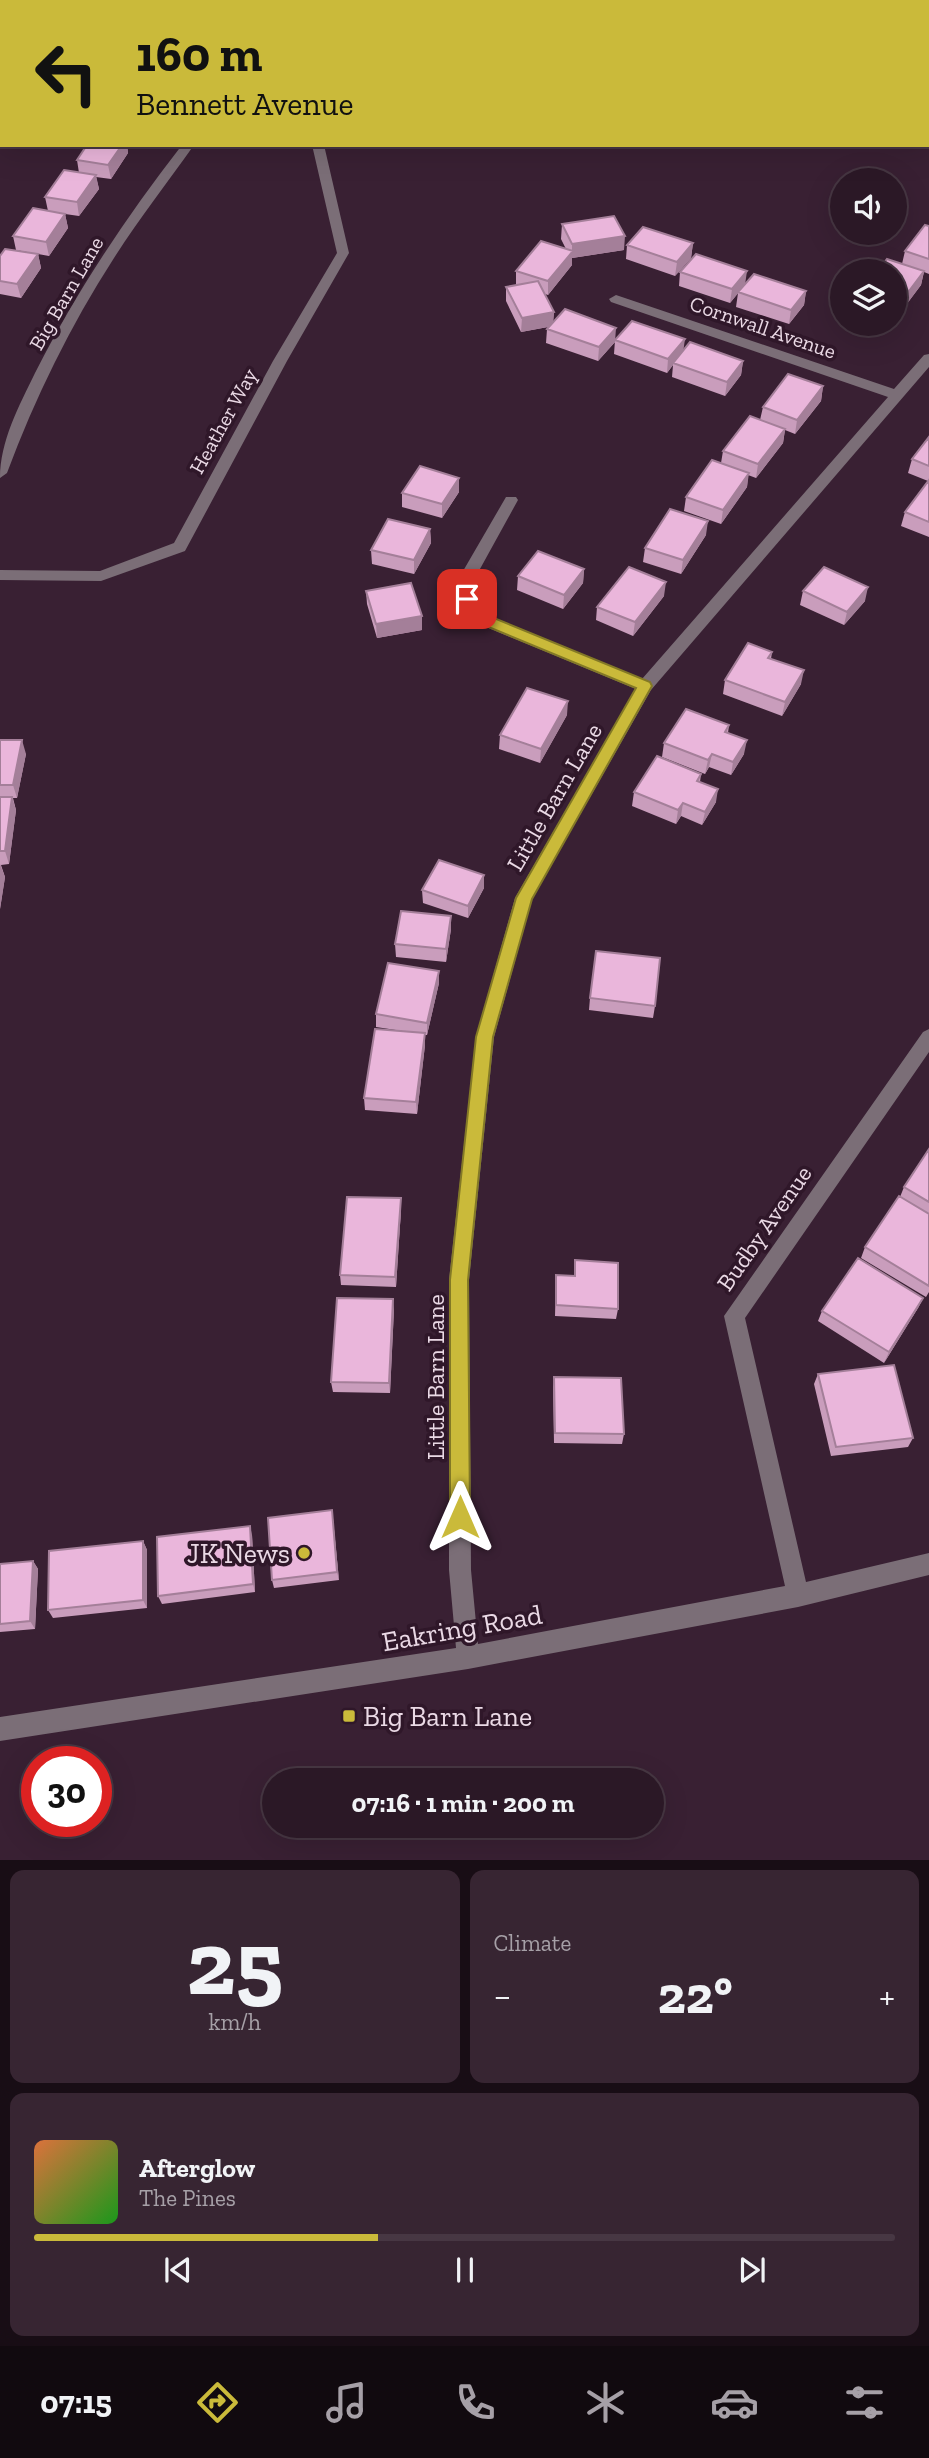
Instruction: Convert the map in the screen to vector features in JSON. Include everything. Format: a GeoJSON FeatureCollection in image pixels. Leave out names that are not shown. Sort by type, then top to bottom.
{"type":"FeatureCollection","features":[{"type":"Feature","properties":{"kind":"street","name":"Big Barn Lane"},"geometry":{"type":"LineString","coordinates":[[0,473],[15,429],[72,317],[153,189],[186,147]]}},
{"type":"Feature","properties":{"kind":"street","name":"Heather Way"},"geometry":{"type":"LineString","coordinates":[[0,575],[101,576],[180,547],[261,395],[343,253],[318,147]]}},
{"type":"Feature","properties":{"kind":"street","name":"Cornwall Avenue"},"geometry":{"type":"LineString","coordinates":[[616,299],[897,395]]}},
{"type":"Feature","properties":{"kind":"street","name":"Little Barn Lane"},"geometry":{"type":"LineString","coordinates":[[468,1658],[460,1570],[459,1280],[485,1037],[524,898],[645,686],[929,358]]}},
{"type":"Feature","properties":{"kind":"street"},"geometry":{"type":"LineString","coordinates":[[511,500],[467,578],[467,599],[479,618],[645,686]]}},
{"type":"Feature","properties":{"kind":"street","name":"Budby Avenue"},"geometry":{"type":"LineString","coordinates":[[799,1596],[734,1316],[929,1037]]}},
{"type":"Feature","properties":{"kind":"street","name":"Eakring Road"},"geometry":{"type":"LineString","coordinates":[[0,1730],[468,1658],[799,1596],[929,1564]]}},
{"type":"Feature","properties":{"kind":"building"},"geometry":{"type":"Polygon","coordinates":[[[86,147],[121,147],[108,165],[77,160],[86,147]]]}},
{"type":"Feature","properties":{"kind":"building"},"geometry":{"type":"Polygon","coordinates":[[[64,170],[96,175],[77,202],[45,197],[64,170]]]}},
{"type":"Feature","properties":{"kind":"building"},"geometry":{"type":"Polygon","coordinates":[[[33,208],[65,214],[46,242],[13,236],[33,208]]]}},
{"type":"Feature","properties":{"kind":"building"},"geometry":{"type":"Polygon","coordinates":[[[614,216],[625,236],[572,244],[562,224],[614,216]]]}},
{"type":"Feature","properties":{"kind":"building"},"geometry":{"type":"Polygon","coordinates":[[[925,225],[929,226],[929,259],[905,251],[925,225]]]}},
{"type":"Feature","properties":{"kind":"building"},"geometry":{"type":"Polygon","coordinates":[[[643,227],[693,243],[677,262],[627,245],[643,227]]]}},
{"type":"Feature","properties":{"kind":"building"},"geometry":{"type":"Polygon","coordinates":[[[541,241],[573,251],[548,281],[516,271],[541,241]]]}},
{"type":"Feature","properties":{"kind":"building"},"geometry":{"type":"Polygon","coordinates":[[[5,249],[38,254],[17,284],[0,281],[0,256],[5,249]]]}},
{"type":"Feature","properties":{"kind":"building"},"geometry":{"type":"Polygon","coordinates":[[[696,254],[747,271],[732,289],[680,272],[696,254]]]}},
{"type":"Feature","properties":{"kind":"building"},"geometry":{"type":"Polygon","coordinates":[[[907,265],[924,271],[907,294],[907,265]]]}},
{"type":"Feature","properties":{"kind":"building"},"geometry":{"type":"Polygon","coordinates":[[[754,274],[806,291],[791,310],[738,292],[754,274]]]}},
{"type":"Feature","properties":{"kind":"building"},"geometry":{"type":"Polygon","coordinates":[[[538,281],[554,312],[522,318],[506,287],[538,281]]]}},
{"type":"Feature","properties":{"kind":"building"},"geometry":{"type":"Polygon","coordinates":[[[565,309],[616,328],[599,347],[547,329],[565,309]]]}},
{"type":"Feature","properties":{"kind":"building"},"geometry":{"type":"Polygon","coordinates":[[[632,321],[685,339],[668,359],[615,340],[632,321]]]}},
{"type":"Feature","properties":{"kind":"building"},"geometry":{"type":"Polygon","coordinates":[[[690,342],[743,361],[727,382],[673,363],[690,342]]]}},
{"type":"Feature","properties":{"kind":"building"},"geometry":{"type":"Polygon","coordinates":[[[788,374],[823,386],[797,420],[763,407],[788,374]]]}},
{"type":"Feature","properties":{"kind":"building"},"geometry":{"type":"Polygon","coordinates":[[[750,416],[785,429],[758,464],[723,451],[750,416]]]}},
{"type":"Feature","properties":{"kind":"building"},"geometry":{"type":"Polygon","coordinates":[[[929,437],[929,466],[912,459],[929,437]]]}},
{"type":"Feature","properties":{"kind":"building"},"geometry":{"type":"Polygon","coordinates":[[[712,460],[749,473],[723,510],[686,497],[712,460]]]}},
{"type":"Feature","properties":{"kind":"building"},"geometry":{"type":"Polygon","coordinates":[[[420,466],[459,478],[442,504],[402,493],[420,466]]]}},
{"type":"Feature","properties":{"kind":"building"},"geometry":{"type":"Polygon","coordinates":[[[929,480],[929,522],[905,512],[929,480]]]}},
{"type":"Feature","properties":{"kind":"building"},"geometry":{"type":"Polygon","coordinates":[[[670,509],[708,521],[683,560],[645,548],[670,509]]]}},
{"type":"Feature","properties":{"kind":"building"},"geometry":{"type":"Polygon","coordinates":[[[388,519],[430,529],[414,560],[371,550],[388,519]]]}},
{"type":"Feature","properties":{"kind":"building"},"geometry":{"type":"Polygon","coordinates":[[[538,551],[584,569],[564,595],[518,576],[538,551]]]}},
{"type":"Feature","properties":{"kind":"building"},"geometry":{"type":"Polygon","coordinates":[[[629,567],[666,582],[635,622],[597,607],[629,567]]]}},
{"type":"Feature","properties":{"kind":"building"},"geometry":{"type":"Polygon","coordinates":[[[824,567],[868,587],[847,612],[803,591],[824,567]]]}},
{"type":"Feature","properties":{"kind":"building"},"geometry":{"type":"Polygon","coordinates":[[[411,583],[422,616],[376,624],[366,591],[411,583]]]}},
{"type":"Feature","properties":{"kind":"building"},"geometry":{"type":"Polygon","coordinates":[[[748,643],[772,652],[768,658],[804,670],[785,702],[725,680],[748,643]]]}},
{"type":"Feature","properties":{"kind":"building"},"geometry":{"type":"Polygon","coordinates":[[[527,688],[568,701],[541,749],[500,735],[527,688]]]}},
{"type":"Feature","properties":{"kind":"building"},"geometry":{"type":"Polygon","coordinates":[[[686,709],[729,725],[725,732],[747,740],[733,762],[712,754],[708,760],[664,743],[686,709]]]}},
{"type":"Feature","properties":{"kind":"building"},"geometry":{"type":"Polygon","coordinates":[[[0,740],[22,740],[13,785],[0,785],[0,740]]]}},
{"type":"Feature","properties":{"kind":"building"},"geometry":{"type":"Polygon","coordinates":[[[657,756],[701,774],[697,781],[718,789],[705,812],[683,803],[678,810],[634,792],[657,756]]]}},
{"type":"Feature","properties":{"kind":"building"},"geometry":{"type":"Polygon","coordinates":[[[0,797],[12,797],[5,851],[0,851],[0,797]]]}},
{"type":"Feature","properties":{"kind":"building"},"geometry":{"type":"Polygon","coordinates":[[[439,860],[484,875],[468,906],[422,890],[439,860]]]}},
{"type":"Feature","properties":{"kind":"building"},"geometry":{"type":"Polygon","coordinates":[[[401,911],[451,916],[446,949],[395,944],[401,911]]]}},
{"type":"Feature","properties":{"kind":"building"},"geometry":{"type":"Polygon","coordinates":[[[596,951],[660,958],[655,1006],[590,998],[596,951]]]}},
{"type":"Feature","properties":{"kind":"building"},"geometry":{"type":"Polygon","coordinates":[[[388,963],[439,971],[427,1023],[376,1014],[388,963]]]}},
{"type":"Feature","properties":{"kind":"building"},"geometry":{"type":"Polygon","coordinates":[[[375,1029],[425,1033],[416,1102],[364,1098],[375,1029]]]}},
{"type":"Feature","properties":{"kind":"building"},"geometry":{"type":"Polygon","coordinates":[[[929,1149],[929,1202],[904,1187],[929,1149]]]}},
{"type":"Feature","properties":{"kind":"building"},"geometry":{"type":"Polygon","coordinates":[[[899,1196],[929,1214],[929,1286],[865,1247],[899,1196]]]}},
{"type":"Feature","properties":{"kind":"building"},"geometry":{"type":"Polygon","coordinates":[[[347,1197],[401,1198],[395,1277],[340,1275],[347,1197]]]}},
{"type":"Feature","properties":{"kind":"building"},"geometry":{"type":"Polygon","coordinates":[[[858,1258],[923,1298],[889,1352],[822,1311],[858,1258]]]}},
{"type":"Feature","properties":{"kind":"building"},"geometry":{"type":"Polygon","coordinates":[[[575,1260],[618,1263],[618,1309],[556,1305],[556,1275],[575,1276],[575,1260]]]}},
{"type":"Feature","properties":{"kind":"building"},"geometry":{"type":"Polygon","coordinates":[[[337,1298],[393,1299],[389,1383],[331,1382],[337,1298]]]}},
{"type":"Feature","properties":{"kind":"building"},"geometry":{"type":"Polygon","coordinates":[[[894,1365],[913,1438],[836,1447],[818,1374],[894,1365]]]}},
{"type":"Feature","properties":{"kind":"building"},"geometry":{"type":"Polygon","coordinates":[[[554,1377],[621,1378],[624,1434],[555,1433],[554,1377]]]}},
{"type":"Feature","properties":{"kind":"building","name":"JK News"},"geometry":{"type":"Polygon","coordinates":[[[332,1510],[337,1572],[272,1580],[268,1518],[332,1510]]]}},
{"type":"Feature","properties":{"kind":"building"},"geometry":{"type":"Polygon","coordinates":[[[250,1526],[253,1584],[158,1596],[157,1537],[250,1526]]]}},
{"type":"Feature","properties":{"kind":"building"},"geometry":{"type":"Polygon","coordinates":[[[143,1541],[143,1600],[48,1610],[49,1551],[143,1541]]]}},
{"type":"Feature","properties":{"kind":"building"},"geometry":{"type":"Polygon","coordinates":[[[33,1561],[30,1621],[0,1624],[0,1564],[33,1561]]]}},
{"type":"Feature","properties":{"kind":"place","name":"JK News"},"geometry":{"type":"Point","coordinates":[304,1553]}},
{"type":"Feature","properties":{"kind":"place","name":"Big Barn Lane"},"geometry":{"type":"Point","coordinates":[349,1716]}},
{"type":"Feature","properties":{"kind":"route"},"geometry":{"type":"LineString","coordinates":[[460,1517],[459,1280],[485,1037],[524,898],[645,686],[479,618],[467,599]]}}]}
